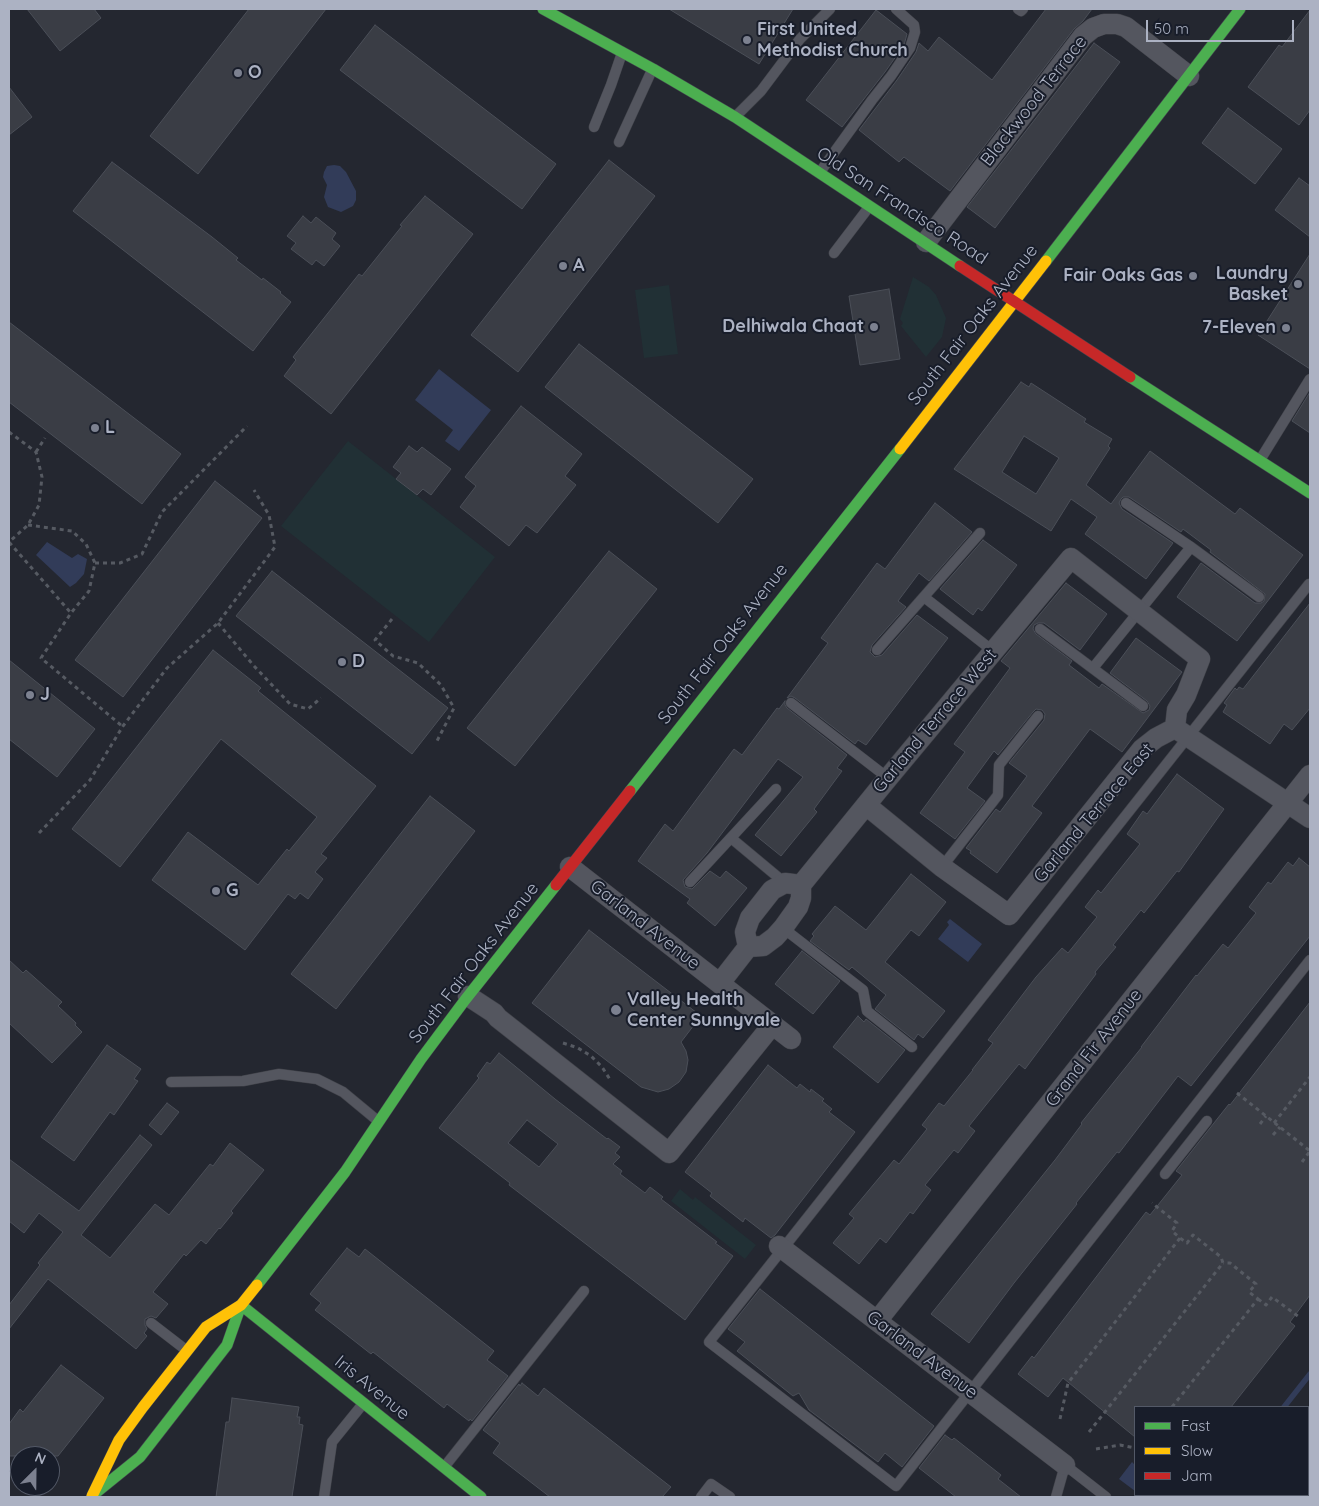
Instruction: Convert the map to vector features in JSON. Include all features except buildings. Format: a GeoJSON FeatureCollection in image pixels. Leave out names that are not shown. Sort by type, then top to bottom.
{"type":"FeatureCollection","features":[{"type":"Feature","properties":{"kind":"main road","name":"South Fair Oaks Avenue"},"geometry":{"type":"LineString","coordinates":[[92,1497],[119,1440],[187,1351],[206,1328],[241,1305],[318,1207],[379,1122],[421,1059],[468,996],[1015,302],[1240,9]]}},
{"type":"Feature","properties":{"kind":"main road","name":"Old San Francisco Road"},"geometry":{"type":"LineString","coordinates":[[547,10],[735,117],[1015,302],[1310,493]]}},
{"type":"Feature","properties":{"kind":"main road","name":"South Fair Oaks Avenue"},"geometry":{"type":"LineString","coordinates":[[92,1497],[140,1457],[228,1345],[241,1305]]}},
{"type":"Feature","properties":{"kind":"main road","name":"Iris Avenue"},"geometry":{"type":"LineString","coordinates":[[241,1305],[362,1404],[481,1497]]}},
{"type":"Feature","properties":{"kind":"street","name":"Blackwood Terrace"},"geometry":{"type":"LineString","coordinates":[[926,242],[1077,44],[1094,28],[1104,24],[1117,24],[1126,27],[1189,76]]}},
{"type":"Feature","properties":{"kind":"street","name":"Garland Terrace West"},"geometry":{"type":"LineString","coordinates":[[793,884],[801,898],[798,908],[784,928],[763,946],[748,948],[745,932],[750,918],[772,890],[793,884],[866,805],[1071,558],[1139,612]]}},
{"type":"Feature","properties":{"kind":"street"},"geometry":{"type":"LineString","coordinates":[[1139,612],[1200,659],[1186,695],[1177,710],[1182,732],[1310,818]]}},
{"type":"Feature","properties":{"kind":"street","name":"Garland Terrace East"},"geometry":{"type":"LineString","coordinates":[[942,867],[1009,916],[1142,748],[1156,738],[1182,732]]}},
{"type":"Feature","properties":{"kind":"street","name":"Grand Fir Avenue"},"geometry":{"type":"LineString","coordinates":[[877,1321],[1310,775]]}},
{"type":"Feature","properties":{"kind":"street"},"geometry":{"type":"LineString","coordinates":[[866,805],[942,867]]}},
{"type":"Feature","properties":{"kind":"street","name":"Garland Avenue"},"geometry":{"type":"LineString","coordinates":[[570,867],[792,1039]]}},
{"type":"Feature","properties":{"kind":"street"},"geometry":{"type":"LineString","coordinates":[[720,983],[748,948]]}},
{"type":"Feature","properties":{"kind":"street"},"geometry":{"type":"LineString","coordinates":[[468,996],[494,1013],[669,1153],[772,1024]]}},
{"type":"Feature","properties":{"kind":"street","name":"Garland Avenue"},"geometry":{"type":"LineString","coordinates":[[781,1248],[1065,1465]]}},
{"type":"Feature","properties":{"kind":"lane"},"geometry":{"type":"LineString","coordinates":[[735,117],[761,91],[800,39],[830,9]]}},
{"type":"Feature","properties":{"kind":"lane"},"geometry":{"type":"LineString","coordinates":[[819,173],[910,48],[915,32],[914,24],[896,9]]}},
{"type":"Feature","properties":{"kind":"lane"},"geometry":{"type":"LineString","coordinates":[[1018,9],[1021,11],[1023,9]]}},
{"type":"Feature","properties":{"kind":"lane"},"geometry":{"type":"LineString","coordinates":[[594,127],[612,85],[622,52]]}},
{"type":"Feature","properties":{"kind":"lane"},"geometry":{"type":"LineString","coordinates":[[619,142],[653,69]]}},
{"type":"Feature","properties":{"kind":"lane"},"geometry":{"type":"LineString","coordinates":[[834,253],[870,206]]}},
{"type":"Feature","properties":{"kind":"lane"},"geometry":{"type":"LineString","coordinates":[[1259,460],[1310,379]]}},
{"type":"Feature","properties":{"kind":"lane"},"geometry":{"type":"LineString","coordinates":[[1126,503],[1192,547],[1259,597]]}},
{"type":"Feature","properties":{"kind":"lane"},"geometry":{"type":"LineString","coordinates":[[877,650],[980,533]]}},
{"type":"Feature","properties":{"kind":"lane"},"geometry":{"type":"LineString","coordinates":[[1093,668],[1192,547]]}},
{"type":"Feature","properties":{"kind":"lane"},"geometry":{"type":"LineString","coordinates":[[1309,584],[1182,732],[709,1342],[896,1486],[1310,960]]}},
{"type":"Feature","properties":{"kind":"lane"},"geometry":{"type":"LineString","coordinates":[[924,597],[994,651]]}},
{"type":"Feature","properties":{"kind":"lane"},"geometry":{"type":"LineString","coordinates":[[1040,628],[1143,706]]}},
{"type":"Feature","properties":{"kind":"lane"},"geometry":{"type":"LineString","coordinates":[[791,703],[888,778]]}},
{"type":"Feature","properties":{"kind":"lane"},"geometry":{"type":"LineString","coordinates":[[942,867],[998,795],[999,765],[1038,716]]}},
{"type":"Feature","properties":{"kind":"lane"},"geometry":{"type":"LineString","coordinates":[[690,882],[776,789]]}},
{"type":"Feature","properties":{"kind":"lane"},"geometry":{"type":"LineString","coordinates":[[731,838],[793,884]]}},
{"type":"Feature","properties":{"kind":"lane"},"geometry":{"type":"LineString","coordinates":[[784,928],[863,990],[867,1011],[912,1047]]}},
{"type":"Feature","properties":{"kind":"lane"},"geometry":{"type":"LineString","coordinates":[[171,1082],[243,1081],[279,1074],[317,1079],[343,1092],[379,1122]]}},
{"type":"Feature","properties":{"kind":"lane"},"geometry":{"type":"LineString","coordinates":[[1165,1174],[1207,1121]]}},
{"type":"Feature","properties":{"kind":"lane"},"geometry":{"type":"LineString","coordinates":[[444,1468],[584,1291]]}},
{"type":"Feature","properties":{"kind":"lane"},"geometry":{"type":"LineString","coordinates":[[151,1323],[187,1351]]}},
{"type":"Feature","properties":{"kind":"lane"},"geometry":{"type":"LineString","coordinates":[[324,1497],[332,1442],[362,1404]]}},
{"type":"Feature","properties":{"kind":"lane"},"geometry":{"type":"LineString","coordinates":[[1056,1497],[1065,1465],[1106,1497]]}},
{"type":"Feature","properties":{"kind":"lane"},"geometry":{"type":"LineString","coordinates":[[701,1497],[711,1484],[730,1497]]}},
{"type":"Feature","properties":{"kind":"path"},"geometry":{"type":"LineString","coordinates":[[95,563],[120,563],[142,554],[162,512],[247,426]]}},
{"type":"Feature","properties":{"kind":"path"},"geometry":{"type":"LineString","coordinates":[[9,432],[36,452],[42,477],[39,505],[28,525],[9,542],[71,613]]}},
{"type":"Feature","properties":{"kind":"path"},"geometry":{"type":"LineString","coordinates":[[36,452],[45,438]]}},
{"type":"Feature","properties":{"kind":"path"},"geometry":{"type":"LineString","coordinates":[[39,833],[90,780],[122,726],[167,668],[218,623],[275,547],[269,515],[254,490]]}},
{"type":"Feature","properties":{"kind":"path"},"geometry":{"type":"LineString","coordinates":[[28,525],[72,531],[86,544],[95,563],[89,591],[71,613],[41,658],[122,726]]}},
{"type":"Feature","properties":{"kind":"path"},"geometry":{"type":"LineString","coordinates":[[392,619],[374,640],[393,656],[418,663],[441,685],[454,708],[437,741]]}},
{"type":"Feature","properties":{"kind":"path"},"geometry":{"type":"LineString","coordinates":[[218,623],[254,666],[290,704],[308,709],[321,698]]}},
{"type":"Feature","properties":{"kind":"path"},"geometry":{"type":"LineString","coordinates":[[556,1042],[578,1048],[591,1056],[602,1067],[613,1084]]}},
{"type":"Feature","properties":{"kind":"path"},"geometry":{"type":"LineString","coordinates":[[1274,1123],[1310,1077]]}},
{"type":"Feature","properties":{"kind":"path"},"geometry":{"type":"LineString","coordinates":[[1237,1093],[1310,1151],[1302,1162]]}},
{"type":"Feature","properties":{"kind":"path"},"geometry":{"type":"LineString","coordinates":[[1260,1124],[1266,1116]]}},
{"type":"Feature","properties":{"kind":"path"},"geometry":{"type":"LineString","coordinates":[[1273,1135],[1280,1127]]}},
{"type":"Feature","properties":{"kind":"path"},"geometry":{"type":"LineString","coordinates":[[1152,1203],[1177,1223],[1172,1231],[1180,1238],[1187,1243],[1193,1235],[1221,1257],[1223,1263]]}},
{"type":"Feature","properties":{"kind":"path"},"geometry":{"type":"LineString","coordinates":[[1060,1419],[1068,1383],[1180,1238]]}},
{"type":"Feature","properties":{"kind":"path"},"geometry":{"type":"LineString","coordinates":[[1223,1263],[1230,1263],[1256,1284],[1250,1292],[1266,1305],[1272,1297],[1299,1317]]}},
{"type":"Feature","properties":{"kind":"path"},"geometry":{"type":"LineString","coordinates":[[1089,1432],[1223,1263]]}},
{"type":"Feature","properties":{"kind":"path"},"geometry":{"type":"LineString","coordinates":[[1173,1406],[1258,1299]]}},
{"type":"Feature","properties":{"kind":"path"},"geometry":{"type":"LineString","coordinates":[[1096,1449],[1120,1445],[1134,1448]]}},
{"type":"Feature","properties":{"kind":"shaded area"},"geometry":{"type":"Polygon","coordinates":[[[913,277],[929,287],[936,295],[946,318],[942,337],[926,357],[901,326],[903,323],[900,319],[913,277]]]}},
{"type":"Feature","properties":{"kind":"shaded area"},"geometry":{"type":"Polygon","coordinates":[[[669,285],[678,354],[644,358],[635,290],[669,285]]]}},
{"type":"Feature","properties":{"kind":"shaded area"},"geometry":{"type":"Polygon","coordinates":[[[348,441],[495,557],[429,642],[281,526],[348,441]]]}},
{"type":"Feature","properties":{"kind":"shaded area"},"geometry":{"type":"Polygon","coordinates":[[[680,1189],[693,1200],[695,1197],[756,1245],[745,1259],[671,1201],[680,1189]]]}},
{"type":"Feature","properties":{"kind":"shaded area"},"geometry":{"type":"Polygon","coordinates":[[[1310,1409],[1310,1497],[1241,1497],[1309,1496],[1310,1409]]]}},
{"type":"Feature","properties":{"kind":"water"},"geometry":{"type":"Polygon","coordinates":[[[327,166],[340,166],[346,172],[356,191],[356,200],[353,206],[341,212],[328,207],[324,197],[327,185],[323,177],[324,172],[327,166]]]}},
{"type":"Feature","properties":{"kind":"water"},"geometry":{"type":"Polygon","coordinates":[[[439,369],[491,410],[459,451],[445,441],[453,430],[415,400],[439,369]]]}},
{"type":"Feature","properties":{"kind":"water"},"geometry":{"type":"Polygon","coordinates":[[[47,542],[72,558],[78,554],[87,559],[84,574],[70,587],[36,555],[47,542]]]}},
{"type":"Feature","properties":{"kind":"water"},"geometry":{"type":"Polygon","coordinates":[[[950,919],[982,944],[968,962],[938,939],[949,925],[947,922],[950,919]]]}},
{"type":"Feature","properties":{"kind":"water"},"geometry":{"type":"Polygon","coordinates":[[[1132,1462],[1134,1464],[1134,1490],[1119,1479],[1132,1462]]]}},
{"type":"Feature","properties":{"kind":"waterway"},"geometry":{"type":"LineString","coordinates":[[1285,1406],[1310,1374]]}},
{"type":"Feature","properties":{"kind":"traffic: fast"},"geometry":{"type":"LineString","coordinates":[[543,9],[653,69],[735,117],[960,266]]}},
{"type":"Feature","properties":{"kind":"traffic: fast"},"geometry":{"type":"LineString","coordinates":[[1046,261],[1240,9]]}},
{"type":"Feature","properties":{"kind":"traffic: fast"},"geometry":{"type":"LineString","coordinates":[[1130,377],[1310,493]]}},
{"type":"Feature","properties":{"kind":"traffic: fast"},"geometry":{"type":"LineString","coordinates":[[630,791],[900,449]]}},
{"type":"Feature","properties":{"kind":"traffic: fast"},"geometry":{"type":"LineString","coordinates":[[257,1285],[345,1172],[421,1059],[465,1000],[556,885]]}},
{"type":"Feature","properties":{"kind":"traffic: fast"},"geometry":{"type":"LineString","coordinates":[[241,1305],[481,1497]]}},
{"type":"Feature","properties":{"kind":"traffic: fast"},"geometry":{"type":"LineString","coordinates":[[98,1491],[140,1457],[227,1345],[241,1305]]}},
{"type":"Feature","properties":{"kind":"traffic: slow"},"geometry":{"type":"LineString","coordinates":[[900,449],[1046,261]]}},
{"type":"Feature","properties":{"kind":"traffic: slow"},"geometry":{"type":"LineString","coordinates":[[92,1496],[119,1440],[143,1407],[206,1327],[241,1305],[257,1285]]}},
{"type":"Feature","properties":{"kind":"traffic: jam"},"geometry":{"type":"LineString","coordinates":[[960,266],[1130,377]]}},
{"type":"Feature","properties":{"kind":"traffic: jam"},"geometry":{"type":"LineString","coordinates":[[556,885],[630,791]]}},
{"type":"Feature","properties":{"kind":"place","name":"First United Methodist Church"},"geometry":{"type":"Point","coordinates":[747,40]}},
{"type":"Feature","properties":{"kind":"place","name":"O"},"geometry":{"type":"Point","coordinates":[238,73]}},
{"type":"Feature","properties":{"kind":"place","name":"A"},"geometry":{"type":"Point","coordinates":[563,266]}},
{"type":"Feature","properties":{"kind":"place","name":"Fair Oaks Gas"},"geometry":{"type":"Point","coordinates":[1193,276]}},
{"type":"Feature","properties":{"kind":"place","name":"Laundry Basket"},"geometry":{"type":"Point","coordinates":[1298,284]}},
{"type":"Feature","properties":{"kind":"place","name":"Delhiwala Chaat"},"geometry":{"type":"Point","coordinates":[874,327]}},
{"type":"Feature","properties":{"kind":"place","name":"7-Eleven"},"geometry":{"type":"Point","coordinates":[1286,328]}},
{"type":"Feature","properties":{"kind":"place","name":"L"},"geometry":{"type":"Point","coordinates":[95,428]}},
{"type":"Feature","properties":{"kind":"place","name":"D"},"geometry":{"type":"Point","coordinates":[342,662]}},
{"type":"Feature","properties":{"kind":"place","name":"J"},"geometry":{"type":"Point","coordinates":[30,695]}},
{"type":"Feature","properties":{"kind":"place","name":"G"},"geometry":{"type":"Point","coordinates":[216,891]}},
{"type":"Feature","properties":{"kind":"place","name":"Valley Health Center Sunnyvale"},"geometry":{"type":"Point","coordinates":[616,1010]}}]}
